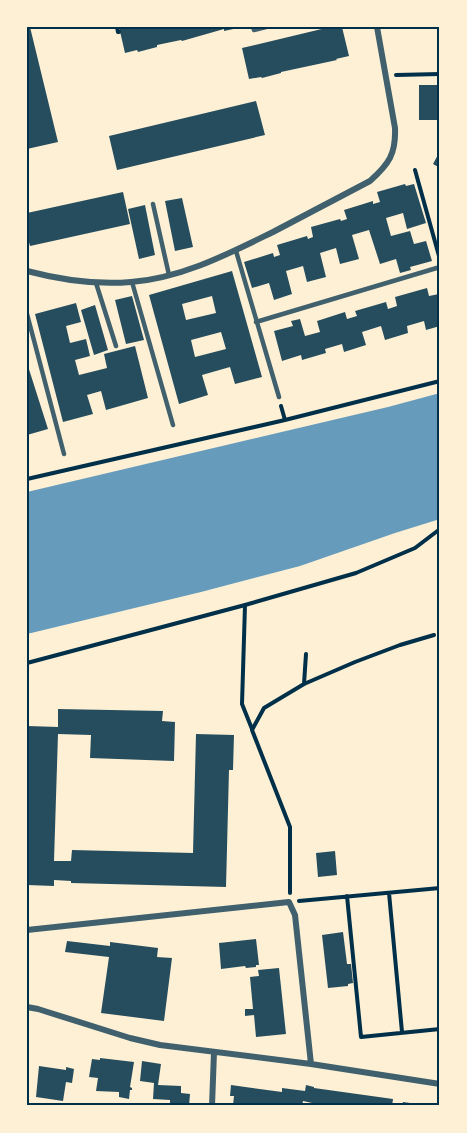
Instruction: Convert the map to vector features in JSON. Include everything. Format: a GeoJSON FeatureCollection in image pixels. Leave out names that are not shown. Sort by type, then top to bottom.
{"type":"FeatureCollection","features":[{"type":"Feature","properties":{"kind":"street"},"geometry":{"type":"LineString","coordinates":[[27,271],[90,283],[132,282],[169,275],[204,265],[370,181],[384,169],[391,158],[396,142],[378,27]]}},
{"type":"Feature","properties":{"kind":"street"},"geometry":{"type":"LineString","coordinates":[[27,930],[289,902],[295,915],[310,1064]]}},
{"type":"Feature","properties":{"kind":"street"},"geometry":{"type":"LineString","coordinates":[[27,1007],[150,1043],[440,1084]]}},
{"type":"Feature","properties":{"kind":"street"},"geometry":{"type":"LineString","coordinates":[[212,1106],[214,1052]]}},
{"type":"Feature","properties":{"kind":"lane"},"geometry":{"type":"LineString","coordinates":[[253,27],[254,30],[266,27]]}},
{"type":"Feature","properties":{"kind":"lane"},"geometry":{"type":"LineString","coordinates":[[153,204],[169,275]]}},
{"type":"Feature","properties":{"kind":"lane"},"geometry":{"type":"LineString","coordinates":[[236,250],[279,397]]}},
{"type":"Feature","properties":{"kind":"lane"},"geometry":{"type":"LineString","coordinates":[[256,322],[440,267]]}},
{"type":"Feature","properties":{"kind":"lane"},"geometry":{"type":"LineString","coordinates":[[96,282],[116,346]]}},
{"type":"Feature","properties":{"kind":"lane"},"geometry":{"type":"LineString","coordinates":[[132,282],[173,425]]}},
{"type":"Feature","properties":{"kind":"lane"},"geometry":{"type":"LineString","coordinates":[[27,314],[64,453]]}},
{"type":"Feature","properties":{"kind":"path"},"geometry":{"type":"LineString","coordinates":[[386,75],[440,75]]}},
{"type":"Feature","properties":{"kind":"path"},"geometry":{"type":"LineString","coordinates":[[415,170],[440,261]]}},
{"type":"Feature","properties":{"kind":"path"},"geometry":{"type":"LineString","coordinates":[[27,479],[264,425],[440,381]]}},
{"type":"Feature","properties":{"kind":"path"},"geometry":{"type":"LineString","coordinates":[[27,663],[356,573],[415,548],[440,529]]}},
{"type":"Feature","properties":{"kind":"path"},"geometry":{"type":"LineString","coordinates":[[245,605],[242,704],[290,827],[291,888],[289,902],[440,888]]}},
{"type":"Feature","properties":{"kind":"path"},"geometry":{"type":"LineString","coordinates":[[252,730],[264,708],[304,684],[400,645],[434,635]]}},
{"type":"Feature","properties":{"kind":"path"},"geometry":{"type":"LineString","coordinates":[[304,684],[306,654]]}},
{"type":"Feature","properties":{"kind":"path"},"geometry":{"type":"LineString","coordinates":[[388,893],[402,1033]]}},
{"type":"Feature","properties":{"kind":"path"},"geometry":{"type":"LineString","coordinates":[[347,896],[361,1036],[440,1029]]}},
{"type":"Feature","properties":{"kind":"water"},"geometry":{"type":"Polygon","coordinates":[[[440,393],[440,519],[300,566],[27,634],[27,492],[440,393]]]}},
{"type":"Feature","properties":{"kind":"building"},"geometry":{"type":"Polygon","coordinates":[[[27,27],[30,27],[58,142],[27,149],[27,27]]]}},
{"type":"Feature","properties":{"kind":"building"},"geometry":{"type":"Polygon","coordinates":[[[119,27],[238,28],[224,31],[224,29],[182,41],[157,45],[157,47],[138,52],[137,50],[125,53],[119,27]]]}},
{"type":"Feature","properties":{"kind":"building"},"geometry":{"type":"Polygon","coordinates":[[[330,27],[342,27],[349,56],[262,78],[249,79],[242,48],[330,27]]]}},
{"type":"Feature","properties":{"kind":"building"},"geometry":{"type":"Polygon","coordinates":[[[419,85],[440,85],[440,120],[419,120],[419,85]]]}},
{"type":"Feature","properties":{"kind":"building"},"geometry":{"type":"Polygon","coordinates":[[[256,101],[265,135],[117,170],[109,136],[256,101]]]}},
{"type":"Feature","properties":{"kind":"building"},"geometry":{"type":"Polygon","coordinates":[[[440,151],[440,168],[433,164],[440,151]]]}},
{"type":"Feature","properties":{"kind":"building"},"geometry":{"type":"Polygon","coordinates":[[[405,184],[406,186],[414,184],[426,223],[407,229],[403,213],[386,218],[391,236],[410,231],[414,244],[426,241],[432,261],[410,267],[411,270],[400,273],[396,259],[380,264],[369,230],[352,235],[359,259],[340,264],[336,248],[320,253],[326,277],[307,282],[303,266],[286,271],[292,294],[274,300],[269,283],[252,288],[244,262],[273,253],[274,257],[280,255],[277,245],[307,236],[308,239],[313,237],[311,227],[347,219],[344,210],[373,201],[373,204],[380,202],[377,192],[405,184]]]}},
{"type":"Feature","properties":{"kind":"building"},"geometry":{"type":"Polygon","coordinates":[[[123,192],[130,224],[30,246],[27,235],[27,213],[123,192]]]}},
{"type":"Feature","properties":{"kind":"building"},"geometry":{"type":"Polygon","coordinates":[[[182,198],[193,247],[175,251],[165,201],[182,198]]]}},
{"type":"Feature","properties":{"kind":"building"},"geometry":{"type":"Polygon","coordinates":[[[145,205],[155,255],[139,259],[128,209],[145,205]]]}},
{"type":"Feature","properties":{"kind":"building"},"geometry":{"type":"Polygon","coordinates":[[[232,271],[262,377],[235,384],[230,367],[202,375],[208,395],[179,404],[149,295],[232,271]],[[212,296],[182,304],[186,320],[216,313],[212,296]],[[221,332],[191,340],[195,357],[226,349],[221,332]]]}},
{"type":"Feature","properties":{"kind":"building"},"geometry":{"type":"Polygon","coordinates":[[[427,288],[429,296],[439,294],[440,326],[426,330],[424,321],[407,326],[408,333],[385,340],[381,326],[362,332],[366,345],[344,352],[342,344],[325,349],[326,353],[302,360],[301,355],[282,361],[274,331],[293,326],[291,321],[300,319],[305,336],[320,332],[317,321],[345,312],[347,319],[357,316],[355,311],[386,302],[388,309],[397,306],[395,297],[427,288]]]}},
{"type":"Feature","properties":{"kind":"building"},"geometry":{"type":"Polygon","coordinates":[[[132,296],[144,340],[126,344],[115,300],[132,296]]]}},
{"type":"Feature","properties":{"kind":"building"},"geometry":{"type":"Polygon","coordinates":[[[76,303],[81,322],[66,326],[70,343],[86,339],[90,356],[75,360],[79,375],[107,368],[104,354],[135,346],[148,398],[106,410],[101,391],[87,395],[93,414],[63,422],[35,314],[76,303]]]}},
{"type":"Feature","properties":{"kind":"building"},"geometry":{"type":"Polygon","coordinates":[[[95,305],[108,350],[94,355],[81,310],[95,305]]]}},
{"type":"Feature","properties":{"kind":"building"},"geometry":{"type":"Polygon","coordinates":[[[27,363],[48,429],[27,435],[27,363]]]}},
{"type":"Feature","properties":{"kind":"building"},"geometry":{"type":"Polygon","coordinates":[[[58,709],[163,711],[162,721],[175,722],[174,761],[90,758],[91,735],[58,734],[54,861],[71,861],[72,850],[193,853],[196,734],[234,735],[233,770],[229,770],[226,887],[71,883],[71,881],[54,880],[54,886],[27,885],[28,726],[58,727],[58,709]]]}},
{"type":"Feature","properties":{"kind":"building"},"geometry":{"type":"Polygon","coordinates":[[[335,851],[337,875],[318,877],[316,853],[335,851]]]}},
{"type":"Feature","properties":{"kind":"building"},"geometry":{"type":"Polygon","coordinates":[[[343,932],[347,964],[351,964],[353,983],[348,986],[328,988],[322,935],[343,932]]]}},
{"type":"Feature","properties":{"kind":"building"},"geometry":{"type":"Polygon","coordinates":[[[256,939],[259,965],[221,969],[219,943],[256,939]]]}},
{"type":"Feature","properties":{"kind":"building"},"geometry":{"type":"Polygon","coordinates":[[[67,941],[110,946],[110,942],[158,948],[157,957],[172,958],[164,1021],[101,1013],[109,957],[65,952],[67,941]]]}},
{"type":"Feature","properties":{"kind":"building"},"geometry":{"type":"Polygon","coordinates":[[[279,968],[286,1034],[256,1037],[254,1015],[245,1016],[245,1009],[253,1009],[250,977],[259,976],[258,970],[279,968]]]}},
{"type":"Feature","properties":{"kind":"building"},"geometry":{"type":"Polygon","coordinates":[[[100,1058],[134,1062],[129,1099],[119,1097],[119,1092],[96,1091],[98,1078],[89,1077],[92,1059],[100,1060],[100,1058]]]}},
{"type":"Feature","properties":{"kind":"building"},"geometry":{"type":"Polygon","coordinates":[[[142,1061],[161,1064],[158,1085],[181,1086],[181,1093],[190,1094],[189,1106],[170,1106],[170,1100],[153,1099],[154,1083],[140,1081],[142,1061]]]}},
{"type":"Feature","properties":{"kind":"building"},"geometry":{"type":"Polygon","coordinates":[[[39,1066],[74,1069],[72,1083],[66,1082],[63,1101],[36,1097],[39,1066]]]}},
{"type":"Feature","properties":{"kind":"building"},"geometry":{"type":"Polygon","coordinates":[[[231,1085],[282,1092],[282,1088],[305,1091],[306,1085],[393,1099],[392,1106],[312,1106],[312,1103],[303,1101],[302,1106],[234,1106],[234,1096],[230,1096],[231,1085]]]}},
{"type":"Feature","properties":{"kind":"building"},"geometry":{"type":"Polygon","coordinates":[[[403,1102],[424,1105],[424,1106],[402,1106],[403,1102]]]}}]}
